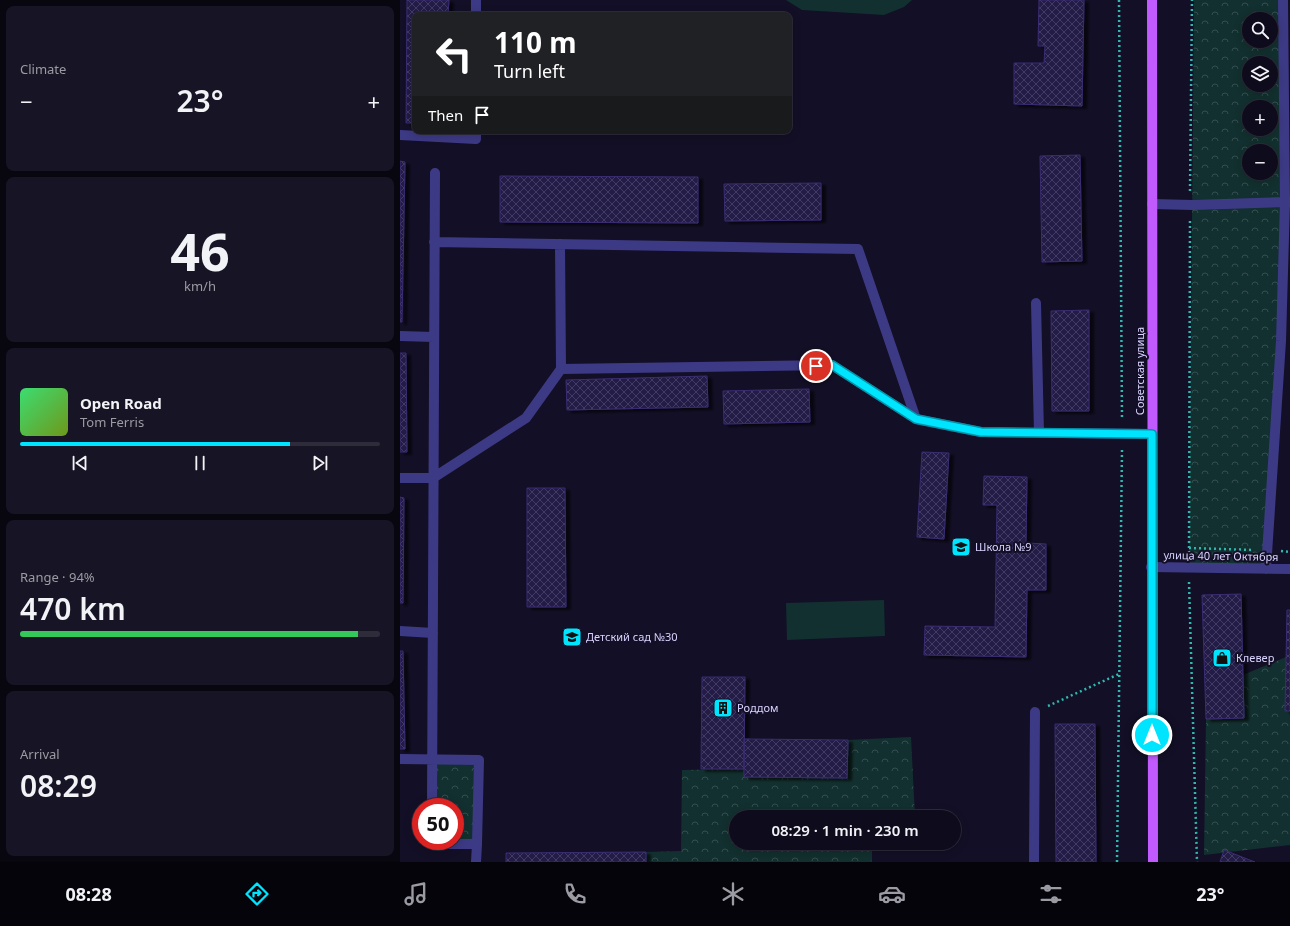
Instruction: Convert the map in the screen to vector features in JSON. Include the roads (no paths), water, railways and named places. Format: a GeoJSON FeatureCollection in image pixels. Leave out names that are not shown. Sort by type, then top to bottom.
{"type":"FeatureCollection","features":[{"type":"Feature","properties":{"kind":"main road","name":"Советская улица"},"geometry":{"type":"LineString","coordinates":[[1152,0],[1153,862]]}},
{"type":"Feature","properties":{"kind":"street"},"geometry":{"type":"LineString","coordinates":[[476,0],[476,12]]}},
{"type":"Feature","properties":{"kind":"street"},"geometry":{"type":"LineString","coordinates":[[1266,569],[1285,341],[1288,202],[1283,0]]}},
{"type":"Feature","properties":{"kind":"street"},"geometry":{"type":"LineString","coordinates":[[400,135],[476,139],[476,134]]}},
{"type":"Feature","properties":{"kind":"street"},"geometry":{"type":"LineString","coordinates":[[432,798],[435,173]]}},
{"type":"Feature","properties":{"kind":"street"},"geometry":{"type":"LineString","coordinates":[[1152,204],[1190,205],[1288,202]]}},
{"type":"Feature","properties":{"kind":"street"},"geometry":{"type":"LineString","coordinates":[[434,242],[858,249],[916,419]]}},
{"type":"Feature","properties":{"kind":"street"},"geometry":{"type":"LineString","coordinates":[[400,478],[433,478],[526,418],[561,369],[560,244]]}},
{"type":"Feature","properties":{"kind":"street"},"geometry":{"type":"LineString","coordinates":[[1036,303],[1039,433]]}},
{"type":"Feature","properties":{"kind":"street"},"geometry":{"type":"LineString","coordinates":[[400,336],[434,337]]}},
{"type":"Feature","properties":{"kind":"street"},"geometry":{"type":"LineString","coordinates":[[561,369],[832,365],[916,419],[981,432],[1152,434]]}},
{"type":"Feature","properties":{"kind":"street","name":"улица 40 лет Октября"},"geometry":{"type":"LineString","coordinates":[[1152,567],[1290,569]]}},
{"type":"Feature","properties":{"kind":"street"},"geometry":{"type":"LineString","coordinates":[[400,631],[433,632]]}},
{"type":"Feature","properties":{"kind":"street"},"geometry":{"type":"LineString","coordinates":[[1034,862],[1035,712]]}},
{"type":"Feature","properties":{"kind":"street"},"geometry":{"type":"LineString","coordinates":[[400,759],[432,758],[479,760],[476,862]]}},
{"type":"Feature","properties":{"kind":"street"},"geometry":{"type":"LineString","coordinates":[[464,844],[477,844]]}},
{"type":"Feature","properties":{"kind":"place","name":"Школа №9"},"geometry":{"type":"Point","coordinates":[961,547]}},
{"type":"Feature","properties":{"kind":"place","name":"Детский сад №30"},"geometry":{"type":"Point","coordinates":[572,637]}},
{"type":"Feature","properties":{"kind":"place","name":"Клевер"},"geometry":{"type":"Point","coordinates":[1222,658]}},
{"type":"Feature","properties":{"kind":"place","name":"Роддом"},"geometry":{"type":"Point","coordinates":[723,708]}}]}
